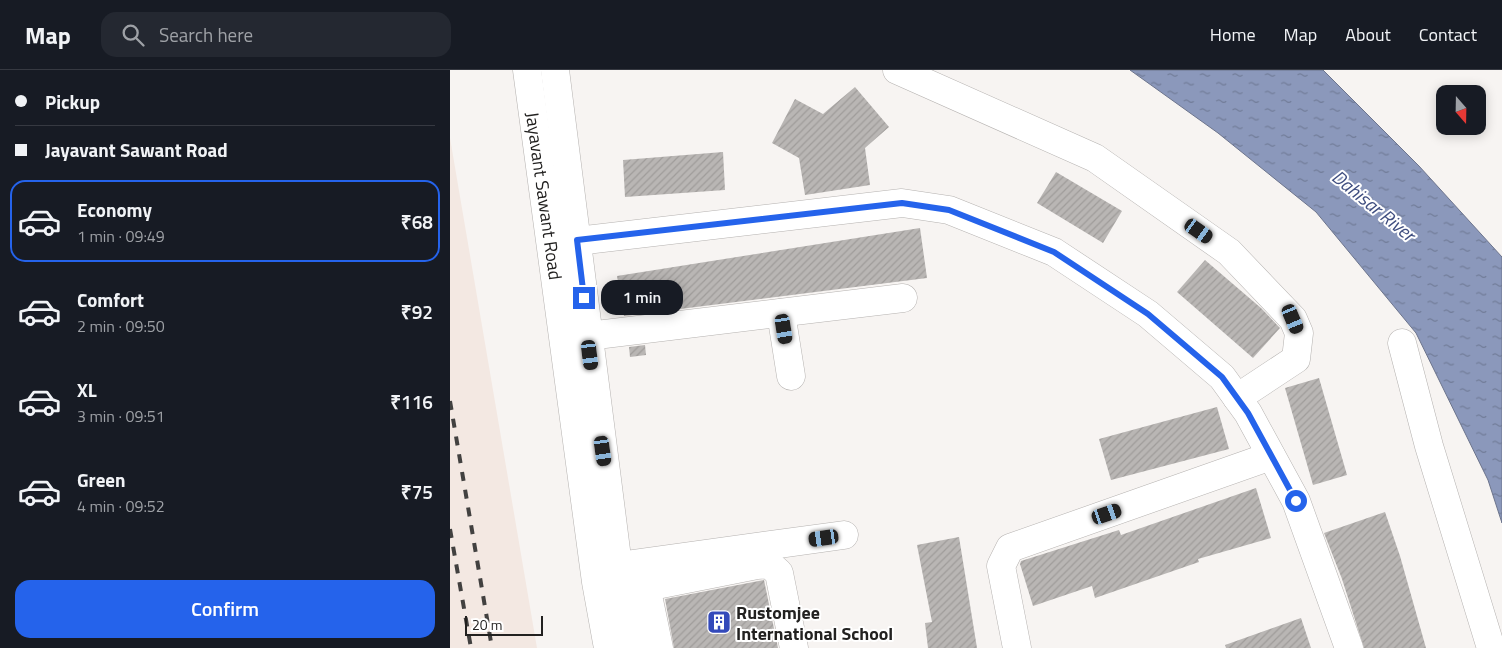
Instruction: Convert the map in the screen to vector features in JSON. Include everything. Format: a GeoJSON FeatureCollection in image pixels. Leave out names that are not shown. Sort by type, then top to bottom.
{"type":"FeatureCollection","features":[{"type":"Feature","properties":{"kind":"street","name":"Jayavant Sawant Road"},"geometry":{"type":"LineString","coordinates":[[527,70],[634,648]]}},
{"type":"Feature","properties":{"kind":"street","name":"Jayavant Sawant Road"},"geometry":{"type":"LineString","coordinates":[[555,70],[621,585],[608,648]]}},
{"type":"Feature","properties":{"kind":"street"},"geometry":{"type":"LineString","coordinates":[[897,70],[1094,158],[1229,252],[1293,319],[1299,333],[1296,359],[1237,398]]}},
{"type":"Feature","properties":{"kind":"street"},"geometry":{"type":"LineString","coordinates":[[577,240],[902,203],[949,210],[1061,257],[1148,314],[1222,377],[1248,413],[1296,501],[1349,648]]}},
{"type":"Feature","properties":{"kind":"street"},"geometry":{"type":"LineString","coordinates":[[588,336],[903,298]]}},
{"type":"Feature","properties":{"kind":"street"},"geometry":{"type":"LineString","coordinates":[[781,313],[790,376]]}},
{"type":"Feature","properties":{"kind":"street"},"geometry":{"type":"LineString","coordinates":[[1402,343],[1429,446],[1491,648]]}},
{"type":"Feature","properties":{"kind":"street"},"geometry":{"type":"LineString","coordinates":[[1017,648],[1001,566],[1010,548],[1271,456]]}},
{"type":"Feature","properties":{"kind":"street"},"geometry":{"type":"LineString","coordinates":[[621,585],[844,535]]}},
{"type":"Feature","properties":{"kind":"street"},"geometry":{"type":"LineString","coordinates":[[621,585],[769,564],[779,573],[794,648]]}},
{"type":"Feature","properties":{"kind":"street"},"geometry":{"type":"LineString","coordinates":[[621,585],[659,648]]}},
{"type":"Feature","properties":{"kind":"shaded area"},"geometry":{"type":"Polygon","coordinates":[[[450,138],[537,648],[450,648],[450,138]]]}},
{"type":"Feature","properties":{"kind":"water","name":"Dahisar River"},"geometry":{"type":"Polygon","coordinates":[[[1130,70],[1323,70],[1419,166],[1502,257],[1502,523],[1488,480],[1416,333],[1316,212],[1218,133],[1130,70]]]}},
{"type":"Feature","properties":{"kind":"building"},"geometry":{"type":"Polygon","coordinates":[[[855,87],[889,127],[865,148],[870,185],[805,195],[799,158],[772,143],[795,99],[823,114],[855,87]]]}},
{"type":"Feature","properties":{"kind":"building"},"geometry":{"type":"Polygon","coordinates":[[[723,152],[725,190],[625,197],[623,160],[723,152]]]}},
{"type":"Feature","properties":{"kind":"building"},"geometry":{"type":"Polygon","coordinates":[[[1056,172],[1122,211],[1103,243],[1037,203],[1056,172]]]}},
{"type":"Feature","properties":{"kind":"building"},"geometry":{"type":"Polygon","coordinates":[[[920,228],[927,278],[624,316],[617,276],[920,228]]]}},
{"type":"Feature","properties":{"kind":"building"},"geometry":{"type":"Polygon","coordinates":[[[1205,260],[1261,308],[1280,328],[1253,358],[1177,292],[1205,260]]]}},
{"type":"Feature","properties":{"kind":"building"},"geometry":{"type":"Polygon","coordinates":[[[645,345],[646,355],[630,357],[629,347],[645,345]]]}},
{"type":"Feature","properties":{"kind":"building"},"geometry":{"type":"Polygon","coordinates":[[[1319,378],[1347,475],[1313,485],[1285,388],[1319,378]]]}},
{"type":"Feature","properties":{"kind":"building"},"geometry":{"type":"Polygon","coordinates":[[[1217,407],[1229,449],[1111,480],[1099,439],[1217,407]]]}},
{"type":"Feature","properties":{"kind":"building"},"geometry":{"type":"Polygon","coordinates":[[[1256,488],[1271,538],[1198,559],[1199,562],[1095,598],[1092,586],[1033,606],[1020,564],[1021,561],[1119,530],[1121,535],[1256,488]]]}},
{"type":"Feature","properties":{"kind":"building"},"geometry":{"type":"Polygon","coordinates":[[[1385,512],[1400,556],[1426,648],[1364,648],[1342,579],[1324,533],[1385,512]]]}},
{"type":"Feature","properties":{"kind":"building"},"geometry":{"type":"Polygon","coordinates":[[[959,537],[977,648],[928,648],[925,623],[932,622],[917,545],[959,537]]]}},
{"type":"Feature","properties":{"kind":"building","name":"Rustomjee International School"},"geometry":{"type":"Polygon","coordinates":[[[764,580],[778,648],[674,648],[665,599],[764,580]]]}},
{"type":"Feature","properties":{"kind":"building"},"geometry":{"type":"Polygon","coordinates":[[[1301,618],[1311,648],[1226,648],[1225,645],[1301,618]]]}},
{"type":"Feature","properties":{"kind":"railway"},"geometry":{"type":"LineString","coordinates":[[450,401],[492,648]]}},
{"type":"Feature","properties":{"kind":"railway"},"geometry":{"type":"LineString","coordinates":[[450,529],[471,648]]}},
{"type":"Feature","properties":{"kind":"place","name":"Rustomjee International School"},"geometry":{"type":"Point","coordinates":[719,622]}},
{"type":"Feature","properties":{"kind":"route"},"geometry":{"type":"LineString","coordinates":[[584,298],[577,240],[902,203],[949,210],[1054,252],[1148,314],[1222,377],[1248,413],[1296,501]]}}]}
